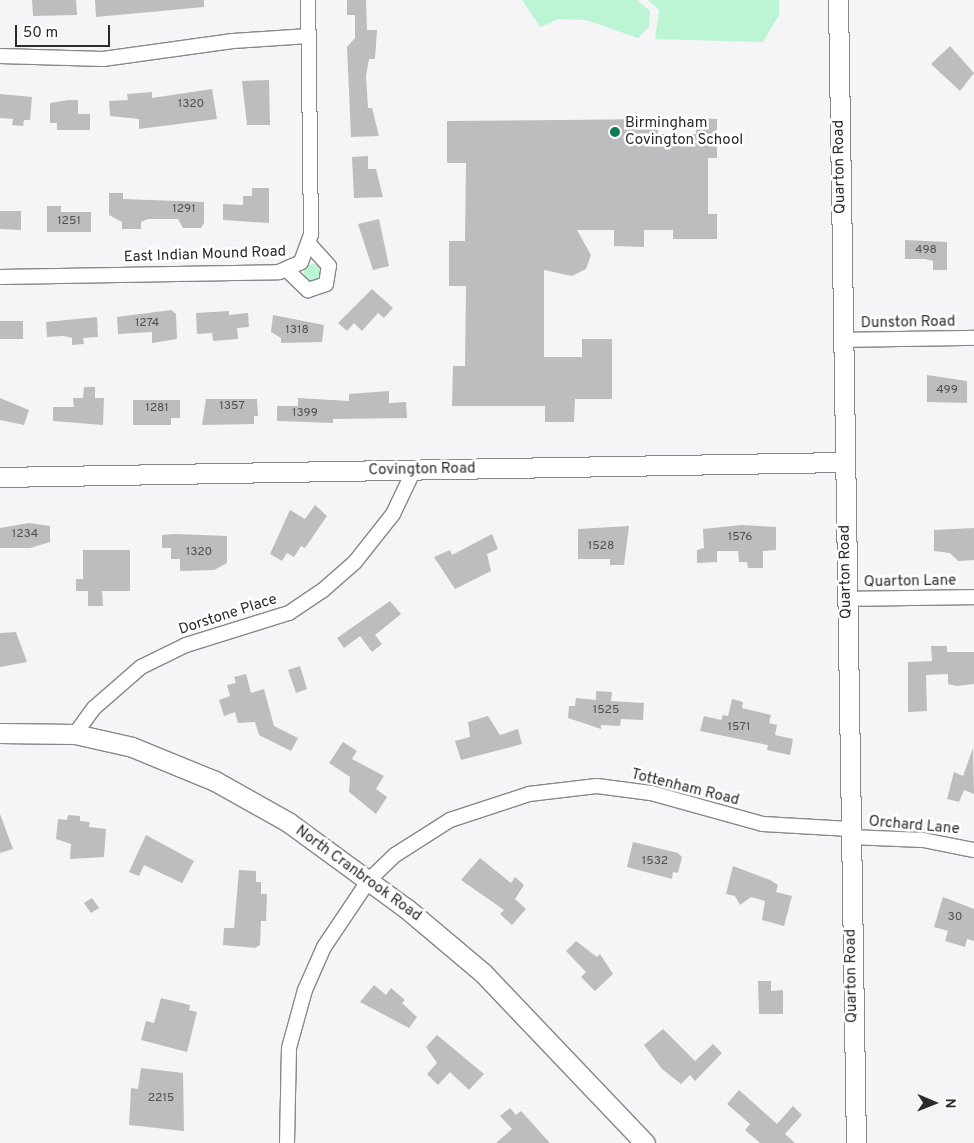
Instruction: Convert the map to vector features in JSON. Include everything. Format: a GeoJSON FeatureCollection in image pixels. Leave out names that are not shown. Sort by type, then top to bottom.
{"type":"FeatureCollection","features":[{"type":"Feature","properties":{"kind":"street"},"geometry":{"type":"LineString","coordinates":[[288,271],[308,290],[326,284],[329,266],[310,245],[308,0]]}},
{"type":"Feature","properties":{"kind":"street","name":"Quarton Road"},"geometry":{"type":"LineString","coordinates":[[838,0],[856,1143]]}},
{"type":"Feature","properties":{"kind":"street"},"geometry":{"type":"LineString","coordinates":[[0,56],[103,59],[233,40],[308,36]]}},
{"type":"Feature","properties":{"kind":"street","name":"East Indian Mound Road"},"geometry":{"type":"LineString","coordinates":[[0,277],[288,271],[301,262],[310,245]]}},
{"type":"Feature","properties":{"kind":"street","name":"Dunston Road"},"geometry":{"type":"LineString","coordinates":[[842,340],[974,338]]}},
{"type":"Feature","properties":{"kind":"street","name":"Covington Road"},"geometry":{"type":"LineString","coordinates":[[0,476],[844,462]]}},
{"type":"Feature","properties":{"kind":"street","name":"Dorstone Place"},"geometry":{"type":"LineString","coordinates":[[75,734],[94,708],[141,667],[186,645],[288,613],[322,591],[355,562],[394,514],[414,470]]}},
{"type":"Feature","properties":{"kind":"street","name":"Quarton Lane"},"geometry":{"type":"LineString","coordinates":[[847,599],[974,597]]}},
{"type":"Feature","properties":{"kind":"street","name":"North Cranbrook Road"},"geometry":{"type":"LineString","coordinates":[[0,733],[75,734],[132,747],[215,782],[288,822],[369,880],[483,973],[645,1143]]}},
{"type":"Feature","properties":{"kind":"street","name":"Tottenham Road"},"geometry":{"type":"LineString","coordinates":[[288,1143],[287,1064],[305,990],[336,924],[369,880],[395,855],[450,820],[515,797],[574,787],[634,789],[779,826],[850,833]]}},
{"type":"Feature","properties":{"kind":"street","name":"Orchard Lane"},"geometry":{"type":"LineString","coordinates":[[850,833],[922,840],[974,850]]}},
{"type":"Feature","properties":{"kind":"green space"},"geometry":{"type":"Polygon","coordinates":[[[522,0],[637,0],[650,11],[649,27],[638,38],[586,20],[559,19],[540,27],[522,0]]]}},
{"type":"Feature","properties":{"kind":"green space"},"geometry":{"type":"Polygon","coordinates":[[[648,0],[779,0],[779,15],[763,42],[655,39],[659,10],[648,0]]]}},
{"type":"Feature","properties":{"kind":"green space"},"geometry":{"type":"Polygon","coordinates":[[[309,264],[317,264],[322,269],[320,280],[309,282],[304,277],[304,269],[309,264]]]}},
{"type":"Feature","properties":{"kind":"building"},"geometry":{"type":"Polygon","coordinates":[[[32,0],[76,0],[77,15],[33,16],[32,0]]]}},
{"type":"Feature","properties":{"kind":"building"},"geometry":{"type":"Polygon","coordinates":[[[95,0],[204,0],[204,7],[96,17],[95,0]]]}},
{"type":"Feature","properties":{"kind":"building"},"geometry":{"type":"Polygon","coordinates":[[[347,0],[366,0],[367,30],[377,30],[375,59],[369,59],[366,76],[368,108],[372,108],[379,136],[351,137],[347,47],[355,38],[355,15],[347,15],[347,0]]]}},
{"type":"Feature","properties":{"kind":"building"},"geometry":{"type":"Polygon","coordinates":[[[950,46],[974,73],[960,91],[931,64],[950,46]]]}},
{"type":"Feature","properties":{"kind":"building"},"geometry":{"type":"Polygon","coordinates":[[[269,80],[270,125],[247,125],[242,81],[269,80]]]}},
{"type":"Feature","properties":{"kind":"building"},"geometry":{"type":"Polygon","coordinates":[[[212,89],[217,119],[139,129],[139,119],[110,116],[109,101],[128,100],[127,94],[152,92],[152,98],[212,89]]]}},
{"type":"Feature","properties":{"kind":"building"},"geometry":{"type":"Polygon","coordinates":[[[0,94],[32,97],[30,120],[24,120],[23,126],[12,125],[13,119],[0,118],[0,94]]]}},
{"type":"Feature","properties":{"kind":"building"},"geometry":{"type":"Polygon","coordinates":[[[78,100],[78,114],[90,114],[90,130],[57,130],[57,123],[50,123],[50,103],[78,100]]]}},
{"type":"Feature","properties":{"kind":"building"},"geometry":{"type":"Polygon","coordinates":[[[696,118],[717,119],[717,158],[708,158],[708,214],[717,214],[717,239],[673,239],[673,230],[644,230],[644,247],[614,246],[614,230],[577,230],[591,255],[586,269],[572,276],[544,270],[544,357],[582,357],[582,339],[612,339],[612,399],[575,399],[574,422],[545,422],[545,406],[452,406],[453,366],[465,366],[466,286],[449,286],[449,241],[465,241],[466,163],[447,163],[447,121],[658,119],[658,134],[696,134],[696,118]]]}},
{"type":"Feature","properties":{"kind":"building"},"geometry":{"type":"Polygon","coordinates":[[[368,156],[368,169],[376,169],[383,197],[354,198],[352,157],[368,156]]]}},
{"type":"Feature","properties":{"kind":"building"},"geometry":{"type":"Polygon","coordinates":[[[252,188],[269,188],[269,223],[223,220],[223,204],[243,205],[243,196],[252,196],[252,188]]]}},
{"type":"Feature","properties":{"kind":"building"},"geometry":{"type":"Polygon","coordinates":[[[109,193],[123,193],[123,199],[204,202],[204,223],[201,228],[183,228],[178,219],[148,219],[141,222],[141,229],[122,229],[122,222],[109,215],[109,193]]]}},
{"type":"Feature","properties":{"kind":"building"},"geometry":{"type":"Polygon","coordinates":[[[47,206],[61,206],[61,212],[91,212],[91,232],[47,232],[47,206]]]}},
{"type":"Feature","properties":{"kind":"building"},"geometry":{"type":"Polygon","coordinates":[[[0,211],[21,211],[21,230],[0,229],[0,211]]]}},
{"type":"Feature","properties":{"kind":"building"},"geometry":{"type":"Polygon","coordinates":[[[379,219],[389,266],[373,270],[358,224],[379,219]]]}},
{"type":"Feature","properties":{"kind":"building"},"geometry":{"type":"Polygon","coordinates":[[[905,240],[947,242],[947,270],[933,270],[933,261],[905,259],[905,240]]]}},
{"type":"Feature","properties":{"kind":"building"},"geometry":{"type":"Polygon","coordinates":[[[372,289],[393,308],[384,318],[378,313],[362,331],[354,323],[347,331],[338,323],[372,289]]]}},
{"type":"Feature","properties":{"kind":"building"},"geometry":{"type":"Polygon","coordinates":[[[171,310],[176,314],[177,339],[152,343],[152,332],[118,334],[117,317],[171,310]]]}},
{"type":"Feature","properties":{"kind":"building"},"geometry":{"type":"Polygon","coordinates":[[[229,311],[229,315],[248,313],[249,327],[237,328],[238,339],[213,341],[212,333],[197,334],[196,313],[229,311]]]}},
{"type":"Feature","properties":{"kind":"building"},"geometry":{"type":"Polygon","coordinates":[[[273,315],[324,325],[322,342],[281,343],[281,338],[271,332],[273,315]]]}},
{"type":"Feature","properties":{"kind":"building"},"geometry":{"type":"Polygon","coordinates":[[[97,317],[98,337],[83,338],[84,344],[72,345],[72,338],[63,336],[47,337],[46,322],[97,317]]]}},
{"type":"Feature","properties":{"kind":"building"},"geometry":{"type":"Polygon","coordinates":[[[0,321],[23,321],[23,339],[0,339],[0,321]]]}},
{"type":"Feature","properties":{"kind":"building"},"geometry":{"type":"Polygon","coordinates":[[[927,375],[967,381],[967,403],[927,402],[927,375]]]}},
{"type":"Feature","properties":{"kind":"building"},"geometry":{"type":"Polygon","coordinates":[[[84,387],[95,387],[95,398],[104,398],[103,425],[53,421],[53,407],[74,407],[73,398],[83,398],[84,387]]]}},
{"type":"Feature","properties":{"kind":"building"},"geometry":{"type":"Polygon","coordinates":[[[389,391],[389,403],[406,402],[407,418],[333,419],[333,423],[277,421],[277,406],[298,406],[298,398],[349,401],[349,394],[389,391]]]}},
{"type":"Feature","properties":{"kind":"building"},"geometry":{"type":"Polygon","coordinates":[[[0,398],[29,410],[24,425],[0,420],[0,398]]]}},
{"type":"Feature","properties":{"kind":"building"},"geometry":{"type":"Polygon","coordinates":[[[206,399],[257,399],[258,416],[254,416],[254,424],[202,425],[206,399]]]}},
{"type":"Feature","properties":{"kind":"building"},"geometry":{"type":"Polygon","coordinates":[[[133,400],[180,400],[180,418],[171,418],[171,425],[133,425],[133,400]]]}},
{"type":"Feature","properties":{"kind":"building"},"geometry":{"type":"Polygon","coordinates":[[[315,505],[327,516],[305,548],[301,546],[294,557],[287,553],[282,561],[270,554],[290,510],[305,519],[315,505]]]}},
{"type":"Feature","properties":{"kind":"building"},"geometry":{"type":"Polygon","coordinates":[[[29,523],[50,526],[50,542],[30,548],[0,548],[0,528],[29,523]]]}},
{"type":"Feature","properties":{"kind":"building"},"geometry":{"type":"Polygon","coordinates":[[[742,525],[776,527],[776,550],[763,551],[763,568],[748,568],[747,562],[739,562],[738,551],[717,551],[717,562],[697,563],[697,550],[704,548],[703,529],[742,525]]]}},
{"type":"Feature","properties":{"kind":"building"},"geometry":{"type":"Polygon","coordinates":[[[629,526],[624,565],[610,565],[610,559],[578,559],[578,529],[629,526]]]}},
{"type":"Feature","properties":{"kind":"building"},"geometry":{"type":"Polygon","coordinates":[[[974,528],[974,560],[958,561],[950,553],[934,551],[934,530],[974,528]]]}},
{"type":"Feature","properties":{"kind":"building"},"geometry":{"type":"Polygon","coordinates":[[[492,534],[498,549],[487,554],[491,571],[455,589],[434,557],[450,550],[452,555],[492,534]]]}},
{"type":"Feature","properties":{"kind":"building"},"geometry":{"type":"Polygon","coordinates":[[[162,535],[227,536],[227,563],[214,570],[180,571],[180,559],[171,559],[171,548],[162,548],[162,535]]]}},
{"type":"Feature","properties":{"kind":"building"},"geometry":{"type":"Polygon","coordinates":[[[83,550],[130,550],[130,591],[102,591],[103,606],[88,606],[88,591],[76,591],[76,579],[83,579],[83,550]]]}},
{"type":"Feature","properties":{"kind":"building"},"geometry":{"type":"Polygon","coordinates":[[[390,601],[401,614],[375,635],[382,644],[372,652],[360,636],[344,648],[337,638],[390,601]]]}},
{"type":"Feature","properties":{"kind":"building"},"geometry":{"type":"Polygon","coordinates":[[[16,632],[27,662],[0,667],[0,633],[16,632]]]}},
{"type":"Feature","properties":{"kind":"building"},"geometry":{"type":"Polygon","coordinates":[[[931,646],[947,646],[947,652],[974,652],[974,684],[957,686],[948,684],[948,674],[926,675],[927,711],[908,712],[908,662],[932,661],[931,646]]]}},
{"type":"Feature","properties":{"kind":"building"},"geometry":{"type":"Polygon","coordinates":[[[300,666],[307,689],[296,693],[288,670],[300,666]]]}},
{"type":"Feature","properties":{"kind":"building"},"geometry":{"type":"Polygon","coordinates":[[[246,674],[251,693],[264,689],[274,726],[298,738],[291,751],[259,735],[255,722],[238,723],[235,712],[224,716],[219,700],[230,696],[227,685],[236,683],[234,677],[246,674]]]}},
{"type":"Feature","properties":{"kind":"building"},"geometry":{"type":"Polygon","coordinates":[[[596,691],[612,692],[611,701],[644,703],[643,720],[621,719],[620,726],[601,725],[601,729],[568,718],[569,706],[575,706],[576,698],[596,700],[596,691]]]}},
{"type":"Feature","properties":{"kind":"building"},"geometry":{"type":"Polygon","coordinates":[[[732,699],[743,702],[742,708],[771,715],[769,723],[777,725],[775,735],[793,739],[790,755],[767,750],[768,745],[700,731],[704,716],[721,720],[723,715],[728,716],[732,699]]]}},
{"type":"Feature","properties":{"kind":"building"},"geometry":{"type":"Polygon","coordinates":[[[488,716],[500,735],[518,729],[522,744],[461,760],[455,741],[470,737],[468,722],[488,716]]]}},
{"type":"Feature","properties":{"kind":"building"},"geometry":{"type":"Polygon","coordinates":[[[343,742],[357,751],[352,759],[384,776],[376,789],[387,797],[376,814],[349,792],[350,777],[329,763],[343,742]]]}},
{"type":"Feature","properties":{"kind":"building"},"geometry":{"type":"Polygon","coordinates":[[[973,748],[974,794],[964,790],[959,802],[947,799],[954,772],[963,776],[973,748]]]}},
{"type":"Feature","properties":{"kind":"building"},"geometry":{"type":"Polygon","coordinates":[[[0,814],[13,849],[0,853],[0,814]]]}},
{"type":"Feature","properties":{"kind":"building"},"geometry":{"type":"Polygon","coordinates":[[[68,815],[80,816],[80,821],[90,822],[89,827],[106,829],[104,857],[70,859],[71,844],[56,839],[58,819],[67,820],[68,815]]]}},
{"type":"Feature","properties":{"kind":"building"},"geometry":{"type":"Polygon","coordinates":[[[146,835],[194,861],[182,883],[144,865],[139,876],[129,872],[146,835]]]}},
{"type":"Feature","properties":{"kind":"building"},"geometry":{"type":"Polygon","coordinates":[[[633,842],[678,853],[682,857],[678,873],[673,872],[672,879],[627,867],[633,842]]]}},
{"type":"Feature","properties":{"kind":"building"},"geometry":{"type":"Polygon","coordinates":[[[480,858],[511,883],[515,877],[524,885],[515,899],[526,909],[512,925],[500,914],[504,910],[461,880],[480,858]]]}},
{"type":"Feature","properties":{"kind":"building"},"geometry":{"type":"Polygon","coordinates":[[[733,866],[770,880],[778,885],[776,892],[792,896],[784,926],[762,920],[765,901],[751,897],[740,905],[735,896],[726,894],[733,866]]]}},
{"type":"Feature","properties":{"kind":"building"},"geometry":{"type":"Polygon","coordinates":[[[239,870],[256,871],[256,882],[261,882],[261,894],[267,894],[266,921],[261,921],[260,945],[255,948],[223,945],[224,928],[234,928],[239,870]]]}},
{"type":"Feature","properties":{"kind":"building"},"geometry":{"type":"Polygon","coordinates":[[[943,897],[974,909],[974,941],[967,939],[965,947],[945,941],[948,931],[934,927],[943,897]]]}},
{"type":"Feature","properties":{"kind":"building"},"geometry":{"type":"Polygon","coordinates":[[[92,898],[99,908],[91,913],[84,903],[92,898]]]}},
{"type":"Feature","properties":{"kind":"building"},"geometry":{"type":"Polygon","coordinates":[[[576,941],[597,957],[600,954],[613,974],[595,991],[581,977],[586,972],[566,951],[576,941]]]}},
{"type":"Feature","properties":{"kind":"building"},"geometry":{"type":"Polygon","coordinates":[[[758,981],[771,981],[771,991],[783,990],[783,1014],[759,1014],[758,981]]]}},
{"type":"Feature","properties":{"kind":"building"},"geometry":{"type":"Polygon","coordinates":[[[374,985],[386,995],[391,988],[405,1000],[402,1003],[417,1017],[409,1028],[360,1002],[374,985]]]}},
{"type":"Feature","properties":{"kind":"building"},"geometry":{"type":"Polygon","coordinates":[[[161,998],[190,1005],[189,1010],[197,1012],[187,1052],[141,1040],[146,1021],[154,1023],[161,998]]]}},
{"type":"Feature","properties":{"kind":"building"},"geometry":{"type":"Polygon","coordinates":[[[663,1029],[695,1061],[713,1044],[722,1053],[695,1081],[690,1075],[681,1084],[662,1069],[644,1045],[663,1029]]]}},
{"type":"Feature","properties":{"kind":"building"},"geometry":{"type":"Polygon","coordinates":[[[437,1035],[484,1074],[469,1090],[450,1072],[438,1085],[427,1074],[437,1063],[426,1047],[437,1035]]]}},
{"type":"Feature","properties":{"kind":"building"},"geometry":{"type":"Polygon","coordinates":[[[141,1068],[183,1073],[184,1131],[129,1125],[131,1088],[138,1089],[141,1068]]]}},
{"type":"Feature","properties":{"kind":"building"},"geometry":{"type":"Polygon","coordinates":[[[739,1090],[777,1124],[793,1106],[802,1115],[785,1134],[795,1143],[760,1143],[745,1130],[750,1124],[727,1104],[739,1090]]]}},
{"type":"Feature","properties":{"kind":"building"},"geometry":{"type":"Polygon","coordinates":[[[510,1108],[516,1115],[521,1111],[550,1143],[496,1143],[512,1129],[500,1116],[510,1108]]]}},
{"type":"Feature","properties":{"kind":"place","name":"Birmingham Covington School"},"geometry":{"type":"Point","coordinates":[615,132]}}]}
